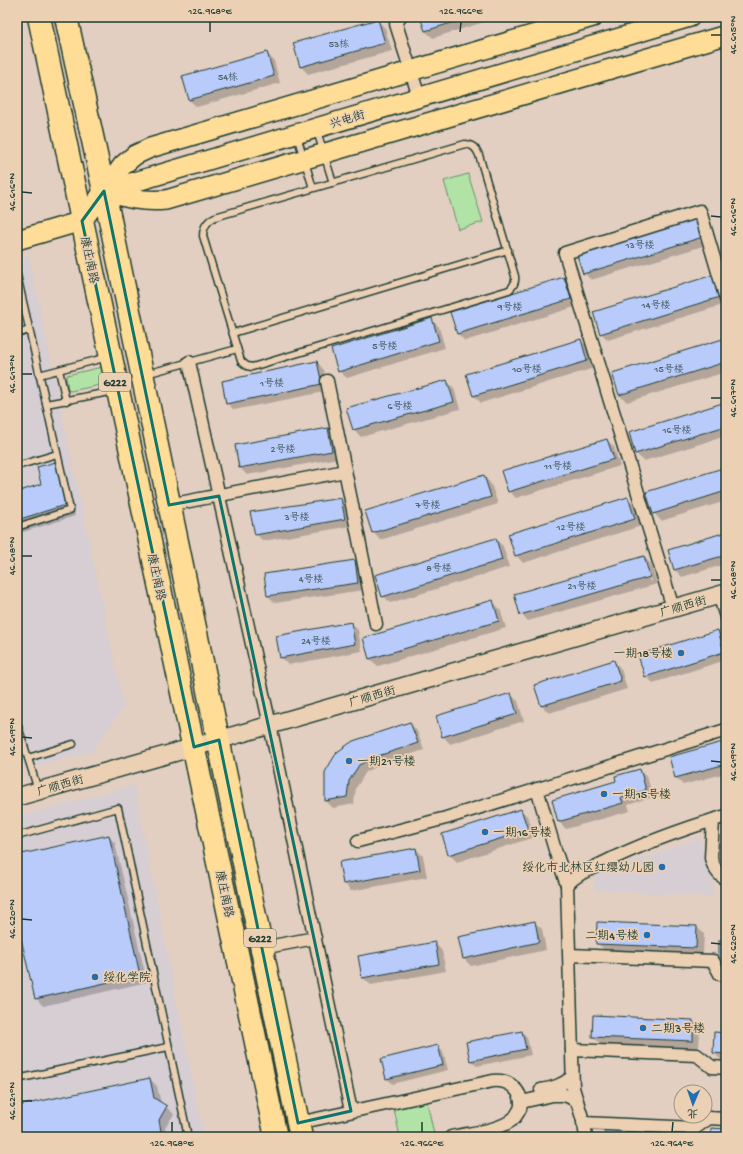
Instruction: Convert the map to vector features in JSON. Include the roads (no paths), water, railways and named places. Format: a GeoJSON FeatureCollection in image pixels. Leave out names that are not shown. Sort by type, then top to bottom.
{"type":"FeatureCollection","features":[{"type":"Feature","properties":{"kind":"highway","name":"康庄南路"},"geometry":{"type":"LineString","coordinates":[[39,17],[276,1137]]}},
{"type":"Feature","properties":{"kind":"highway","name":"康庄南路"},"geometry":{"type":"LineString","coordinates":[[66,17],[104,191],[300,1130]]}},
{"type":"Feature","properties":{"kind":"main road"},"geometry":{"type":"LineString","coordinates":[[17,240],[82,221],[123,165],[135,155],[150,148],[593,17]]}},
{"type":"Feature","properties":{"kind":"main road","name":"兴电街"},"geometry":{"type":"LineString","coordinates":[[104,191],[690,17]]}},
{"type":"Feature","properties":{"kind":"main road"},"geometry":{"type":"LineString","coordinates":[[104,191],[133,200],[150,202],[166,200],[726,35]]}},
{"type":"Feature","properties":{"kind":"main road","name":"广顺西街"},"geometry":{"type":"LineString","coordinates":[[17,797],[723,594]]}},
{"type":"Feature","properties":{"kind":"street"},"geometry":{"type":"LineString","coordinates":[[400,17],[396,24],[419,97]]}},
{"type":"Feature","properties":{"kind":"street"},"geometry":{"type":"LineString","coordinates":[[673,608],[565,253],[700,211],[726,299]]}},
{"type":"Feature","properties":{"kind":"street"},"geometry":{"type":"LineString","coordinates":[[189,362],[270,725],[351,1111]]}},
{"type":"Feature","properties":{"kind":"street"},"geometry":{"type":"LineString","coordinates":[[327,381],[376,624]]}},
{"type":"Feature","properties":{"kind":"street"},"geometry":{"type":"LineString","coordinates":[[169,505],[345,471]]}},
{"type":"Feature","properties":{"kind":"street"},"geometry":{"type":"LineString","coordinates":[[723,594],[726,617]]}},
{"type":"Feature","properties":{"kind":"street"},"geometry":{"type":"LineString","coordinates":[[358,841],[446,818],[726,730]]}},
{"type":"Feature","properties":{"kind":"street"},"geometry":{"type":"LineString","coordinates":[[537,789],[555,850],[568,885],[572,1077],[573,1088],[586,1137]]}},
{"type":"Feature","properties":{"kind":"street"},"geometry":{"type":"LineString","coordinates":[[568,885],[577,876],[623,853],[677,831],[726,816]]}},
{"type":"Feature","properties":{"kind":"street"},"geometry":{"type":"LineString","coordinates":[[712,820],[712,864],[726,879]]}},
{"type":"Feature","properties":{"kind":"street"},"geometry":{"type":"LineString","coordinates":[[262,948],[315,938]]}},
{"type":"Feature","properties":{"kind":"street"},"geometry":{"type":"LineString","coordinates":[[570,955],[713,961],[720,974],[726,974]]}},
{"type":"Feature","properties":{"kind":"street"},"geometry":{"type":"LineString","coordinates":[[572,1050],[697,1055],[712,1067],[726,1068]]}},
{"type":"Feature","properties":{"kind":"street"},"geometry":{"type":"LineString","coordinates":[[520,1098],[556,1087],[565,1083],[572,1077]]}},
{"type":"Feature","properties":{"kind":"street"},"geometry":{"type":"LineString","coordinates":[[300,1130],[351,1111],[493,1081],[500,1080],[514,1087],[520,1098],[521,1106],[513,1119],[496,1127],[451,1137]]}},
{"type":"Feature","properties":{"kind":"street"},"geometry":{"type":"LineString","coordinates":[[520,1098],[553,1095],[565,1096],[577,1101]]}},
{"type":"Feature","properties":{"kind":"street"},"geometry":{"type":"LineString","coordinates":[[583,1123],[695,1128],[709,1118],[726,1119]]}},
{"type":"Feature","properties":{"kind":"lane"},"geometry":{"type":"LineString","coordinates":[[316,128],[333,182]]}},
{"type":"Feature","properties":{"kind":"lane"},"geometry":{"type":"LineString","coordinates":[[297,134],[313,188]]}},
{"type":"Feature","properties":{"kind":"lane"},"geometry":{"type":"LineString","coordinates":[[465,144],[471,145],[477,149],[508,250],[516,281],[513,287],[509,290],[252,366],[247,366],[241,361],[237,350],[203,236],[204,227],[206,223],[215,217],[333,182],[465,144]]}},
{"type":"Feature","properties":{"kind":"lane"},"geometry":{"type":"LineString","coordinates":[[233,334],[508,250]]}},
{"type":"Feature","properties":{"kind":"lane"},"geometry":{"type":"LineString","coordinates":[[17,275],[70,510],[17,527]]}},
{"type":"Feature","properties":{"kind":"lane"},"geometry":{"type":"LineString","coordinates":[[17,334],[29,330]]}},
{"type":"Feature","properties":{"kind":"lane"},"geometry":{"type":"LineString","coordinates":[[142,375],[237,350]]}},
{"type":"Feature","properties":{"kind":"lane"},"geometry":{"type":"LineString","coordinates":[[40,374],[110,357]]}},
{"type":"Feature","properties":{"kind":"lane"},"geometry":{"type":"LineString","coordinates":[[59,370],[66,401]]}},
{"type":"Feature","properties":{"kind":"lane"},"geometry":{"type":"LineString","coordinates":[[46,404],[117,390]]}},
{"type":"Feature","properties":{"kind":"lane"},"geometry":{"type":"LineString","coordinates":[[17,466],[58,454]]}},
{"type":"Feature","properties":{"kind":"lane"},"geometry":{"type":"LineString","coordinates":[[17,723],[38,791]]}},
{"type":"Feature","properties":{"kind":"lane"},"geometry":{"type":"LineString","coordinates":[[28,758],[73,744]]}},
{"type":"Feature","properties":{"kind":"lane"},"geometry":{"type":"LineString","coordinates":[[17,836],[118,808],[188,1137]]}},
{"type":"Feature","properties":{"kind":"lane"},"geometry":{"type":"LineString","coordinates":[[17,1079],[168,1047]]}},
{"type":"Feature","properties":{"kind":"place","name":"一期18号楼"},"geometry":{"type":"Point","coordinates":[681,653]}},
{"type":"Feature","properties":{"kind":"place","name":"一期21号楼"},"geometry":{"type":"Point","coordinates":[349,761]}},
{"type":"Feature","properties":{"kind":"place","name":"一期15号楼"},"geometry":{"type":"Point","coordinates":[604,794]}},
{"type":"Feature","properties":{"kind":"place","name":"一期16号楼"},"geometry":{"type":"Point","coordinates":[485,832]}},
{"type":"Feature","properties":{"kind":"place","name":"绥化市北林区红缨幼儿园"},"geometry":{"type":"Point","coordinates":[662,867]}},
{"type":"Feature","properties":{"kind":"place","name":"二期4号楼"},"geometry":{"type":"Point","coordinates":[647,935]}},
{"type":"Feature","properties":{"kind":"place","name":"绥化学院"},"geometry":{"type":"Point","coordinates":[95,977]}},
{"type":"Feature","properties":{"kind":"place","name":"二期3号楼"},"geometry":{"type":"Point","coordinates":[643,1028]}}]}
